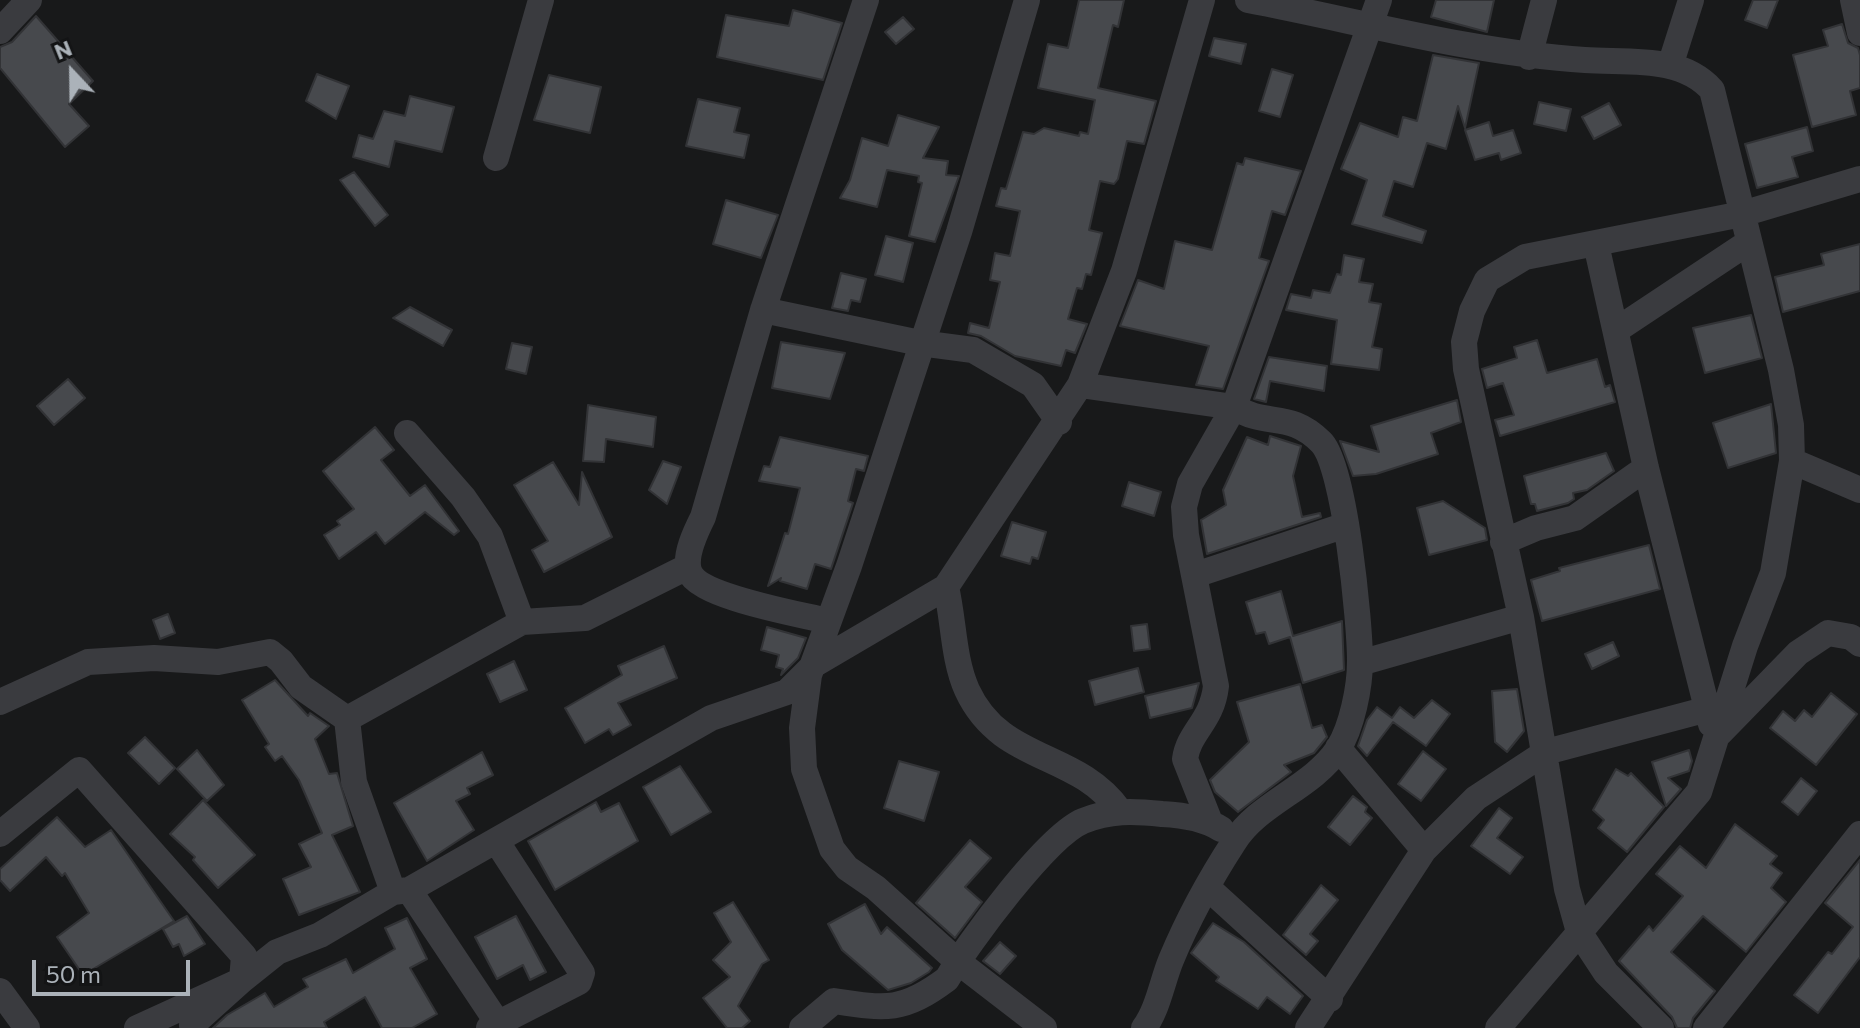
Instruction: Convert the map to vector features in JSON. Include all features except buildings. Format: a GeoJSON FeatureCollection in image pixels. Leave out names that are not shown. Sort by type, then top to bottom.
{"type":"FeatureCollection","features":[{"type":"Feature","properties":{"kind":"street"},"geometry":{"type":"LineString","coordinates":[[0,31],[29,0]]}},
{"type":"Feature","properties":{"kind":"street"},"geometry":{"type":"LineString","coordinates":[[496,158],[541,0]]}},
{"type":"Feature","properties":{"kind":"street"},"geometry":{"type":"LineString","coordinates":[[827,621],[711,591],[693,579],[687,567],[693,536],[703,517],[763,310],[866,0]]}},
{"type":"Feature","properties":{"kind":"street"},"geometry":{"type":"LineString","coordinates":[[1027,0],[959,232],[849,566],[827,621],[803,702],[804,769],[832,849],[847,868],[876,888],[957,961],[1044,1028]]}},
{"type":"Feature","properties":{"kind":"street"},"geometry":{"type":"LineString","coordinates":[[194,1028],[192,1025],[277,952],[320,935],[497,842],[711,718],[787,692],[815,664],[946,587],[1059,422],[1080,385],[1124,271],[1202,0]]}},
{"type":"Feature","properties":{"kind":"street"},"geometry":{"type":"LineString","coordinates":[[1248,0],[1376,12],[1529,57],[1670,66],[1699,76],[1712,90],[1781,370],[1791,425],[1792,461],[1773,573],[1699,792],[1498,1028]]}},
{"type":"Feature","properties":{"kind":"street"},"geometry":{"type":"LineString","coordinates":[[1529,57],[1544,0]]}},
{"type":"Feature","properties":{"kind":"street"},"geometry":{"type":"LineString","coordinates":[[1670,66],[1691,0]]}},
{"type":"Feature","properties":{"kind":"street"},"geometry":{"type":"LineString","coordinates":[[1853,0],[1860,33]]}},
{"type":"Feature","properties":{"kind":"street"},"geometry":{"type":"LineString","coordinates":[[1210,822],[1185,759],[1187,749],[1214,706],[1216,686],[1186,535],[1184,507],[1190,484],[1234,407],[1376,12]]}},
{"type":"Feature","properties":{"kind":"street"},"geometry":{"type":"LineString","coordinates":[[1661,1028],[1606,973],[1579,932],[1567,889],[1521,617],[1466,369],[1464,342],[1472,311],[1487,280],[1498,270],[1525,257],[1742,214],[1860,179]]}},
{"type":"Feature","properties":{"kind":"street"},"geometry":{"type":"LineString","coordinates":[[1618,329],[1749,242]]}},
{"type":"Feature","properties":{"kind":"street"},"geometry":{"type":"LineString","coordinates":[[1596,244],[1618,329],[1646,468],[1715,739]]}},
{"type":"Feature","properties":{"kind":"street"},"geometry":{"type":"LineString","coordinates":[[763,310],[920,343],[973,350],[1033,385],[1059,422]]}},
{"type":"Feature","properties":{"kind":"street"},"geometry":{"type":"LineString","coordinates":[[1080,385],[1234,407],[1247,415],[1299,423],[1324,444],[1337,473],[1346,525],[1360,663],[1353,709],[1338,748],[1322,767],[1236,838],[1207,887],[1171,960],[1144,1028]]}},
{"type":"Feature","properties":{"kind":"street"},"geometry":{"type":"LineString","coordinates":[[407,433],[463,497],[490,536],[522,622]]}},
{"type":"Feature","properties":{"kind":"street"},"geometry":{"type":"LineString","coordinates":[[1792,461],[1860,490]]}},
{"type":"Feature","properties":{"kind":"street"},"geometry":{"type":"LineString","coordinates":[[1503,542],[1536,528],[1575,518],[1646,468]]}},
{"type":"Feature","properties":{"kind":"street"},"geometry":{"type":"LineString","coordinates":[[1195,575],[1346,525]]}},
{"type":"Feature","properties":{"kind":"street"},"geometry":{"type":"LineString","coordinates":[[347,719],[522,622],[585,618],[687,567]]}},
{"type":"Feature","properties":{"kind":"street"},"geometry":{"type":"LineString","coordinates":[[946,587],[966,689],[983,718],[1010,743],[1089,780],[1106,793],[1119,810]]}},
{"type":"Feature","properties":{"kind":"street"},"geometry":{"type":"LineString","coordinates":[[1360,663],[1521,617]]}},
{"type":"Feature","properties":{"kind":"street"},"geometry":{"type":"LineString","coordinates":[[1715,739],[1798,653],[1828,633],[1851,637],[1860,644]]}},
{"type":"Feature","properties":{"kind":"street"},"geometry":{"type":"LineString","coordinates":[[0,702],[88,662],[154,658],[218,662],[270,652],[301,687],[347,719],[354,782],[401,891],[496,1026],[579,982],[582,973],[497,842]]}},
{"type":"Feature","properties":{"kind":"street"},"geometry":{"type":"LineString","coordinates":[[1308,1028],[1330,999],[1424,850],[1476,798],[1546,752],[1708,709]]}},
{"type":"Feature","properties":{"kind":"street"},"geometry":{"type":"LineString","coordinates":[[1338,748],[1424,850]]}},
{"type":"Feature","properties":{"kind":"street"},"geometry":{"type":"LineString","coordinates":[[0,834],[79,770],[244,956],[242,980]]}},
{"type":"Feature","properties":{"kind":"street"},"geometry":{"type":"LineString","coordinates":[[802,1028],[834,1001],[902,1007],[947,979],[957,961],[1062,833],[1082,821],[1119,810],[1210,822],[1236,838]]}},
{"type":"Feature","properties":{"kind":"street"},"geometry":{"type":"LineString","coordinates":[[1706,1028],[1860,834]]}},
{"type":"Feature","properties":{"kind":"street"},"geometry":{"type":"LineString","coordinates":[[1207,887],[1330,999]]}},
{"type":"Feature","properties":{"kind":"street"},"geometry":{"type":"LineString","coordinates":[[137,1028],[242,980]]}},
{"type":"Feature","properties":{"kind":"street"},"geometry":{"type":"LineString","coordinates":[[0,991],[27,1028]]}}]}
